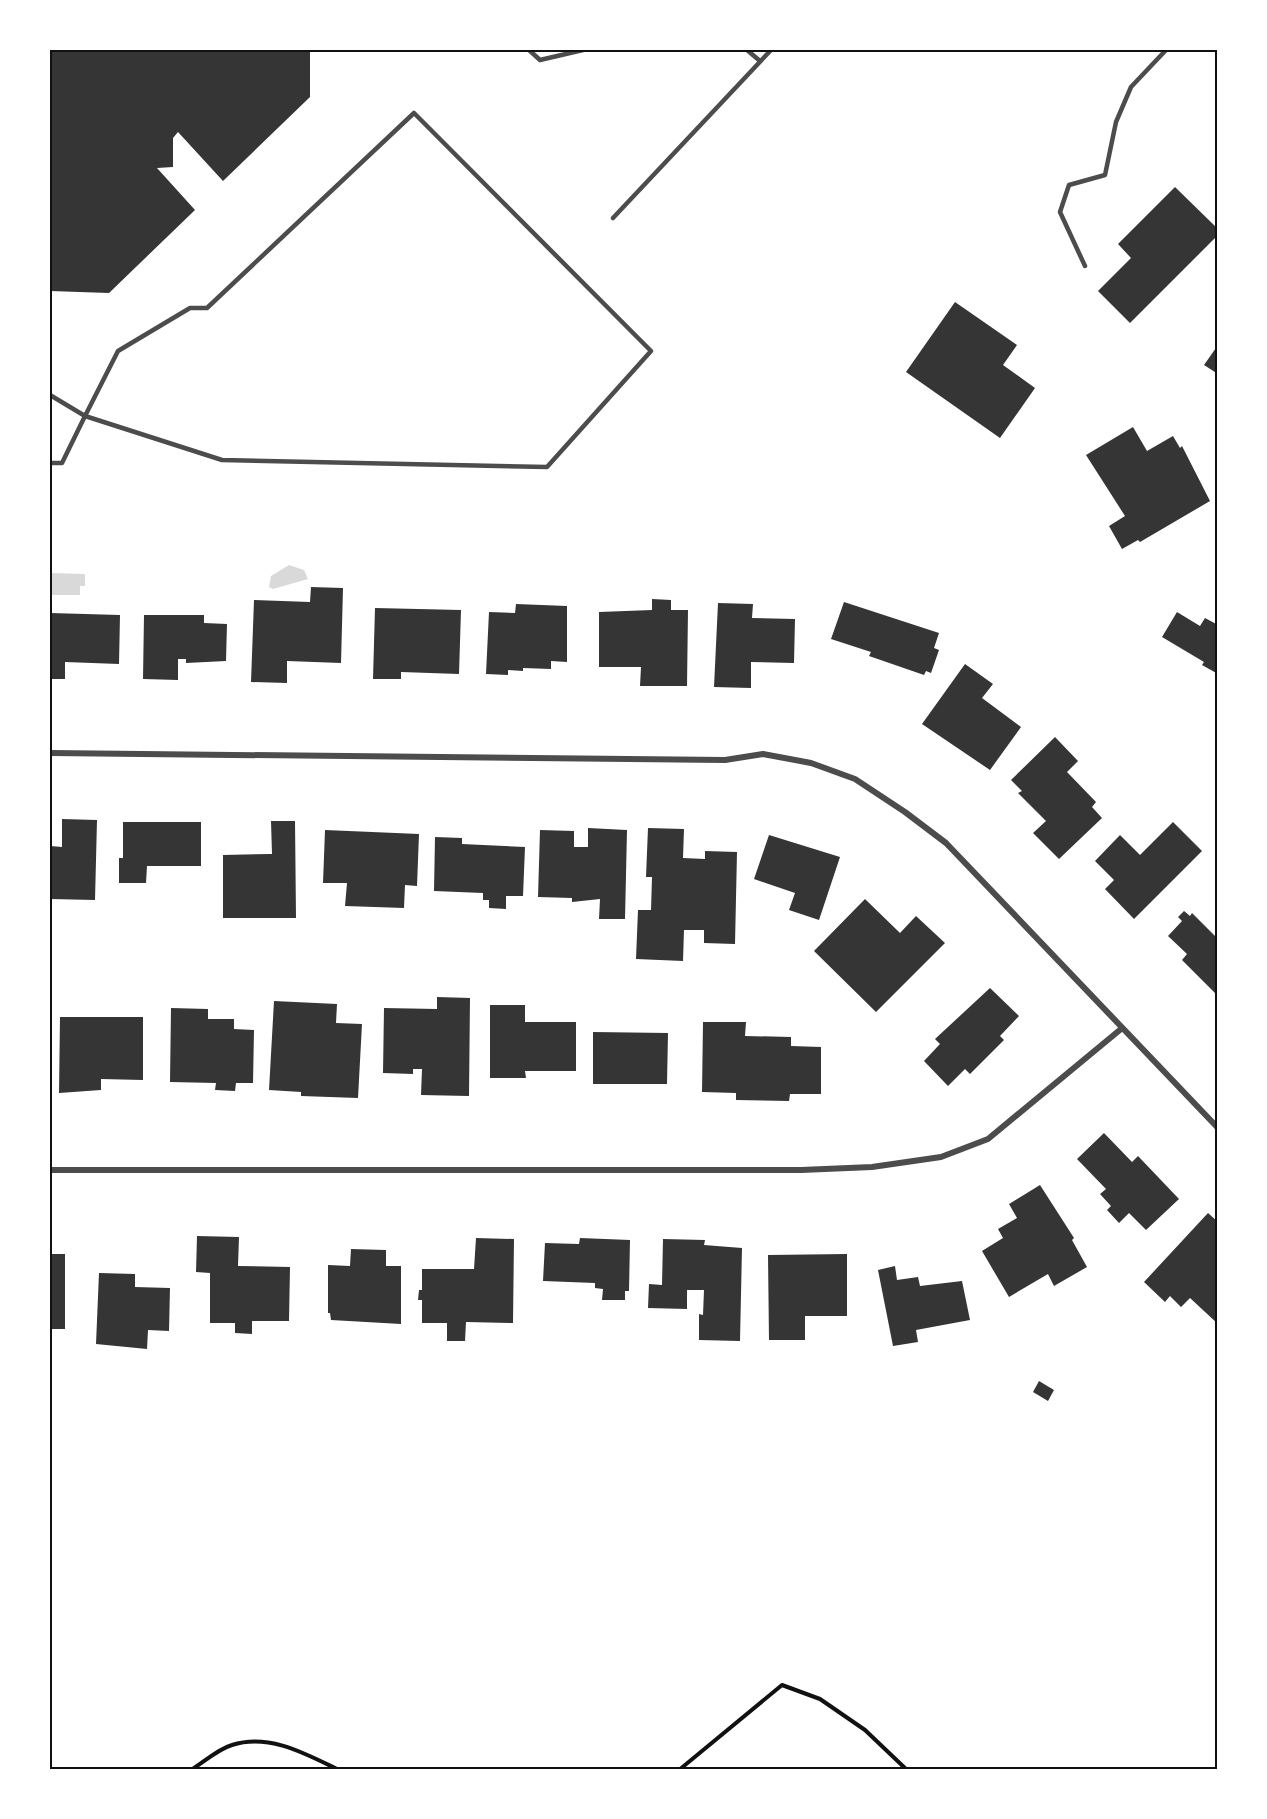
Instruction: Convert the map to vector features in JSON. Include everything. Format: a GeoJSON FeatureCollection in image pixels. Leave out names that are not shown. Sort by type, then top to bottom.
{"type":"FeatureCollection","features":[{"type":"Feature","properties":{"kind":"street"},"geometry":{"type":"LineString","coordinates":[[50,753],[725,760],[763,754],[811,763],[855,779],[946,843],[1121,1029],[1218,1128]]}},
{"type":"Feature","properties":{"kind":"street"},"geometry":{"type":"LineString","coordinates":[[50,1170],[801,1170],[872,1167],[941,1157],[988,1139],[1121,1029]]}},
{"type":"Feature","properties":{"kind":"lane"},"geometry":{"type":"LineString","coordinates":[[529,50],[540,60],[583,50]]}},
{"type":"Feature","properties":{"kind":"lane"},"geometry":{"type":"LineString","coordinates":[[747,50],[760,62]]}},
{"type":"Feature","properties":{"kind":"lane"},"geometry":{"type":"LineString","coordinates":[[613,218],[771,50]]}},
{"type":"Feature","properties":{"kind":"lane"},"geometry":{"type":"LineString","coordinates":[[1085,266],[1060,212],[1068,185],[1105,175],[1116,122],[1131,87],[1166,50]]}},
{"type":"Feature","properties":{"kind":"lane"},"geometry":{"type":"LineString","coordinates":[[50,395],[85,416],[222,460],[547,467],[651,351],[414,112],[207,308],[190,308],[118,351],[85,416],[62,463],[50,463]]}},
{"type":"Feature","properties":{"kind":"path"},"geometry":{"type":"LineString","coordinates":[[679,1770],[782,1685],[820,1699],[865,1730],[907,1770]]}},
{"type":"Feature","properties":{"kind":"path"},"geometry":{"type":"LineString","coordinates":[[191,1770],[231,1745],[268,1741],[308,1755],[339,1770]]}},
{"type":"Feature","properties":{"kind":"shaded area"},"geometry":{"type":"Polygon","coordinates":[[[289,565],[304,570],[308,579],[273,589],[269,587],[271,576],[289,565]]]}},
{"type":"Feature","properties":{"kind":"shaded area"},"geometry":{"type":"Polygon","coordinates":[[[50,573],[85,574],[85,586],[80,586],[80,595],[50,595],[50,573]]]}},
{"type":"Feature","properties":{"kind":"building"},"geometry":{"type":"Polygon","coordinates":[[[50,50],[310,50],[310,97],[223,181],[178,132],[173,138],[173,167],[157,168],[195,210],[109,293],[50,291],[50,50]]]}},
{"type":"Feature","properties":{"kind":"building"},"geometry":{"type":"Polygon","coordinates":[[[1175,187],[1218,229],[1218,235],[1130,323],[1098,291],[1131,258],[1118,244],[1175,187]]]}},
{"type":"Feature","properties":{"kind":"building"},"geometry":{"type":"Polygon","coordinates":[[[955,302],[1017,345],[1003,365],[1035,388],[1000,438],[906,372],[955,302]]]}},
{"type":"Feature","properties":{"kind":"building"},"geometry":{"type":"Polygon","coordinates":[[[1218,345],[1218,374],[1204,365],[1218,345]]]}},
{"type":"Feature","properties":{"kind":"building"},"geometry":{"type":"Polygon","coordinates":[[[1133,427],[1147,451],[1173,436],[1180,448],[1182,446],[1210,501],[1140,542],[1138,540],[1122,549],[1109,526],[1125,516],[1086,455],[1133,427]]]}},
{"type":"Feature","properties":{"kind":"building"},"geometry":{"type":"Polygon","coordinates":[[[311,587],[343,588],[341,663],[287,661],[287,683],[251,682],[254,600],[310,602],[311,587]]]}},
{"type":"Feature","properties":{"kind":"building"},"geometry":{"type":"Polygon","coordinates":[[[652,599],[671,600],[671,610],[688,610],[687,686],[640,686],[641,667],[599,667],[599,612],[652,610],[652,599]]]}},
{"type":"Feature","properties":{"kind":"building"},"geometry":{"type":"Polygon","coordinates":[[[844,602],[939,633],[934,648],[939,650],[931,673],[926,671],[924,675],[869,656],[871,652],[831,639],[844,602]]]}},
{"type":"Feature","properties":{"kind":"building"},"geometry":{"type":"Polygon","coordinates":[[[718,603],[753,604],[752,618],[795,619],[794,663],[751,662],[751,688],[714,687],[718,603]]]}},
{"type":"Feature","properties":{"kind":"building"},"geometry":{"type":"Polygon","coordinates":[[[516,604],[567,606],[567,662],[551,661],[551,669],[523,668],[523,671],[508,670],[508,675],[486,674],[489,612],[515,613],[516,604]]]}},
{"type":"Feature","properties":{"kind":"building"},"geometry":{"type":"Polygon","coordinates":[[[375,608],[461,610],[459,674],[401,672],[401,679],[373,679],[375,608]]]}},
{"type":"Feature","properties":{"kind":"building"},"geometry":{"type":"Polygon","coordinates":[[[1177,612],[1200,626],[1205,618],[1218,625],[1218,674],[1202,665],[1204,662],[1162,637],[1177,612]]]}},
{"type":"Feature","properties":{"kind":"building"},"geometry":{"type":"Polygon","coordinates":[[[50,613],[120,615],[119,664],[65,662],[65,679],[50,679],[50,613]]]}},
{"type":"Feature","properties":{"kind":"building"},"geometry":{"type":"Polygon","coordinates":[[[144,615],[204,615],[204,623],[227,624],[226,661],[186,663],[186,659],[178,659],[178,680],[143,679],[144,615]]]}},
{"type":"Feature","properties":{"kind":"building"},"geometry":{"type":"Polygon","coordinates":[[[965,664],[993,684],[982,698],[1021,727],[990,770],[922,724],[965,664]]]}},
{"type":"Feature","properties":{"kind":"building"},"geometry":{"type":"Polygon","coordinates":[[[1055,737],[1078,761],[1067,772],[1096,802],[1092,807],[1102,818],[1059,859],[1033,833],[1046,821],[1018,793],[1022,791],[1011,780],[1055,737]]]}},
{"type":"Feature","properties":{"kind":"building"},"geometry":{"type":"Polygon","coordinates":[[[62,819],[97,820],[95,900],[50,899],[50,846],[62,847],[62,819]]]}},
{"type":"Feature","properties":{"kind":"building"},"geometry":{"type":"Polygon","coordinates":[[[271,821],[295,821],[296,918],[223,918],[223,855],[272,854],[271,821]]]}},
{"type":"Feature","properties":{"kind":"building"},"geometry":{"type":"Polygon","coordinates":[[[123,822],[201,822],[201,866],[147,866],[146,883],[119,883],[119,858],[123,858],[123,822]]]}},
{"type":"Feature","properties":{"kind":"building"},"geometry":{"type":"Polygon","coordinates":[[[1173,822],[1202,851],[1134,919],[1105,889],[1114,880],[1095,861],[1120,835],[1140,855],[1173,822]]]}},
{"type":"Feature","properties":{"kind":"building"},"geometry":{"type":"Polygon","coordinates":[[[588,828],[627,830],[625,919],[599,919],[600,899],[572,902],[572,898],[538,897],[540,830],[574,831],[574,847],[588,847],[588,828]]]}},
{"type":"Feature","properties":{"kind":"building"},"geometry":{"type":"Polygon","coordinates":[[[648,828],[684,829],[683,858],[705,859],[705,851],[737,852],[735,944],[704,943],[704,930],[684,930],[683,961],[636,959],[638,910],[651,910],[652,877],[646,877],[648,828]]]}},
{"type":"Feature","properties":{"kind":"building"},"geometry":{"type":"Polygon","coordinates":[[[325,830],[419,834],[417,886],[405,885],[404,908],[345,906],[347,883],[323,883],[325,830]]]}},
{"type":"Feature","properties":{"kind":"building"},"geometry":{"type":"Polygon","coordinates":[[[769,835],[840,857],[819,920],[789,910],[795,893],[754,879],[769,835]]]}},
{"type":"Feature","properties":{"kind":"building"},"geometry":{"type":"Polygon","coordinates":[[[435,837],[462,838],[462,844],[525,847],[523,896],[506,896],[506,909],[489,908],[489,900],[483,900],[483,893],[434,891],[435,837]]]}},
{"type":"Feature","properties":{"kind":"building"},"geometry":{"type":"Polygon","coordinates":[[[865,899],[900,933],[916,916],[945,943],[876,1012],[814,951],[865,899]]]}},
{"type":"Feature","properties":{"kind":"building"},"geometry":{"type":"Polygon","coordinates":[[[1184,911],[1190,916],[1192,913],[1218,939],[1218,996],[1182,960],[1187,954],[1168,936],[1182,921],[1178,917],[1184,911]]]}},
{"type":"Feature","properties":{"kind":"building"},"geometry":{"type":"Polygon","coordinates":[[[990,988],[1019,1016],[1000,1036],[1004,1040],[970,1074],[965,1069],[948,1086],[924,1061],[940,1044],[935,1039],[990,988]]]}},
{"type":"Feature","properties":{"kind":"building"},"geometry":{"type":"Polygon","coordinates":[[[437,997],[470,998],[469,1096],[421,1095],[422,1069],[413,1069],[413,1074],[383,1073],[384,1008],[437,1009],[437,997]]]}},
{"type":"Feature","properties":{"kind":"building"},"geometry":{"type":"Polygon","coordinates":[[[274,1001],[337,1004],[336,1023],[362,1024],[358,1098],[301,1096],[301,1092],[269,1090],[274,1001]]]}},
{"type":"Feature","properties":{"kind":"building"},"geometry":{"type":"Polygon","coordinates":[[[490,1005],[525,1005],[525,1022],[576,1022],[576,1071],[525,1071],[526,1078],[490,1078],[490,1005]]]}},
{"type":"Feature","properties":{"kind":"building"},"geometry":{"type":"Polygon","coordinates":[[[171,1008],[208,1009],[208,1019],[234,1019],[234,1029],[254,1030],[253,1083],[236,1083],[235,1091],[215,1090],[216,1083],[170,1082],[171,1008]]]}},
{"type":"Feature","properties":{"kind":"building"},"geometry":{"type":"Polygon","coordinates":[[[60,1017],[143,1017],[143,1080],[101,1079],[101,1090],[59,1093],[60,1017]]]}},
{"type":"Feature","properties":{"kind":"building"},"geometry":{"type":"Polygon","coordinates":[[[703,1022],[746,1022],[745,1036],[791,1037],[791,1046],[821,1047],[821,1094],[790,1094],[789,1101],[736,1100],[736,1093],[702,1092],[703,1022]]]}},
{"type":"Feature","properties":{"kind":"building"},"geometry":{"type":"Polygon","coordinates":[[[593,1032],[668,1033],[667,1084],[593,1084],[593,1032]]]}},
{"type":"Feature","properties":{"kind":"building"},"geometry":{"type":"Polygon","coordinates":[[[1104,1133],[1132,1162],[1138,1156],[1179,1199],[1146,1230],[1129,1213],[1119,1223],[1107,1210],[1111,1206],[1100,1194],[1106,1189],[1077,1159],[1104,1133]]]}},
{"type":"Feature","properties":{"kind":"building"},"geometry":{"type":"Polygon","coordinates":[[[1040,1185],[1074,1238],[1072,1240],[1087,1267],[1054,1286],[1048,1274],[1009,1297],[982,1251],[1003,1238],[998,1229],[1017,1218],[1009,1204],[1040,1185]]]}},
{"type":"Feature","properties":{"kind":"building"},"geometry":{"type":"Polygon","coordinates":[[[1208,1213],[1218,1222],[1218,1324],[1190,1298],[1181,1307],[1170,1296],[1165,1302],[1144,1282],[1208,1213]]]}},
{"type":"Feature","properties":{"kind":"building"},"geometry":{"type":"Polygon","coordinates":[[[197,1236],[239,1237],[238,1266],[290,1267],[289,1321],[252,1321],[252,1334],[235,1333],[235,1323],[210,1323],[210,1273],[196,1272],[197,1236]]]}},
{"type":"Feature","properties":{"kind":"building"},"geometry":{"type":"Polygon","coordinates":[[[476,1238],[514,1239],[513,1323],[466,1322],[465,1341],[447,1341],[447,1323],[422,1323],[422,1300],[418,1300],[419,1290],[422,1290],[422,1269],[474,1269],[476,1238]]]}},
{"type":"Feature","properties":{"kind":"building"},"geometry":{"type":"Polygon","coordinates":[[[580,1238],[630,1240],[629,1291],[625,1291],[625,1300],[602,1300],[603,1289],[595,1288],[595,1283],[543,1281],[545,1243],[579,1244],[580,1238]]]}},
{"type":"Feature","properties":{"kind":"building"},"geometry":{"type":"Polygon","coordinates":[[[663,1239],[705,1240],[704,1245],[742,1248],[740,1341],[699,1340],[699,1314],[703,1315],[704,1290],[687,1290],[687,1309],[648,1308],[649,1284],[662,1285],[663,1239]]]}},
{"type":"Feature","properties":{"kind":"building"},"geometry":{"type":"Polygon","coordinates":[[[351,1249],[386,1250],[386,1266],[401,1266],[401,1324],[331,1320],[330,1313],[328,1313],[328,1265],[350,1266],[351,1249]]]}},
{"type":"Feature","properties":{"kind":"building"},"geometry":{"type":"Polygon","coordinates":[[[50,1254],[65,1254],[65,1329],[50,1329],[50,1254]]]}},
{"type":"Feature","properties":{"kind":"building"},"geometry":{"type":"Polygon","coordinates":[[[847,1254],[847,1316],[805,1316],[805,1340],[769,1340],[768,1255],[847,1254]]]}},
{"type":"Feature","properties":{"kind":"building"},"geometry":{"type":"Polygon","coordinates":[[[895,1266],[897,1280],[918,1277],[920,1286],[962,1281],[970,1320],[916,1330],[918,1342],[893,1346],[878,1270],[895,1266]]]}},
{"type":"Feature","properties":{"kind":"building"},"geometry":{"type":"Polygon","coordinates":[[[99,1273],[135,1274],[135,1287],[170,1288],[169,1331],[148,1330],[147,1349],[96,1344],[99,1273]]]}},
{"type":"Feature","properties":{"kind":"building"},"geometry":{"type":"Polygon","coordinates":[[[1039,1381],[1054,1390],[1048,1401],[1033,1392],[1039,1381]]]}}]}
